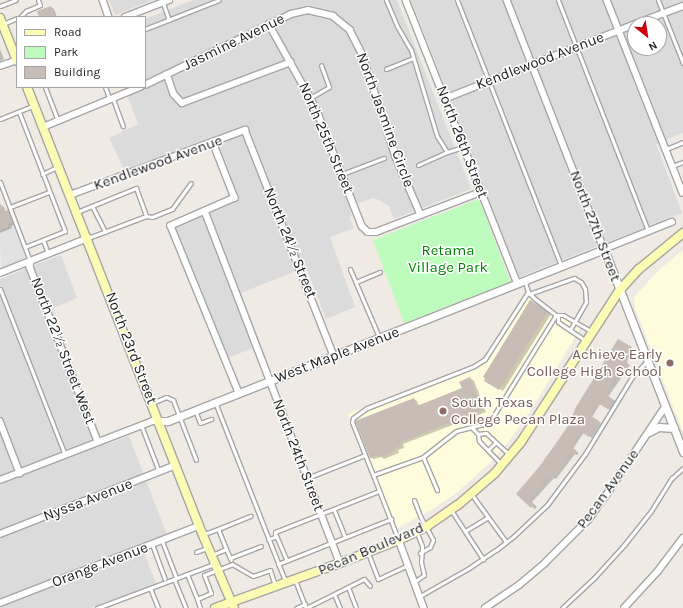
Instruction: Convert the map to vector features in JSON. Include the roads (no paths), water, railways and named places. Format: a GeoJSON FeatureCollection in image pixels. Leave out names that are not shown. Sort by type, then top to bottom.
{"type":"FeatureCollection","features":[{"type":"Feature","properties":{"kind":"main road"},"geometry":{"type":"LineString","coordinates":[[1,21],[16,58]]}},
{"type":"Feature","properties":{"kind":"main road","name":"North 23rd Street"},"geometry":{"type":"LineString","coordinates":[[27,88],[88,238],[203,534],[233,605]]}},
{"type":"Feature","properties":{"kind":"main road","name":"Pecan Boulevard"},"geometry":{"type":"LineString","coordinates":[[215,608],[233,605],[276,586],[340,563],[417,532],[451,510],[471,494],[510,456],[539,417],[586,340],[619,291],[639,269],[683,233]]}},
{"type":"Feature","properties":{"kind":"street"},"geometry":{"type":"LineString","coordinates":[[103,0],[109,16]]}},
{"type":"Feature","properties":{"kind":"street"},"geometry":{"type":"LineString","coordinates":[[129,16],[169,0]]}},
{"type":"Feature","properties":{"kind":"street","name":"North 26th Street"},"geometry":{"type":"LineString","coordinates":[[406,0],[481,192],[521,283]]}},
{"type":"Feature","properties":{"kind":"street","name":"North 27th Street"},"geometry":{"type":"LineString","coordinates":[[507,0],[619,291],[683,452]]}},
{"type":"Feature","properties":{"kind":"street"},"geometry":{"type":"LineString","coordinates":[[607,0],[683,193]]}},
{"type":"Feature","properties":{"kind":"street","name":"Kendlewood Avenue"},"geometry":{"type":"LineString","coordinates":[[655,16],[683,6]]}},
{"type":"Feature","properties":{"kind":"street","name":"Jasmine Avenue"},"geometry":{"type":"LineString","coordinates":[[146,84],[269,24],[295,13],[308,10],[333,16],[345,26]]}},
{"type":"Feature","properties":{"kind":"street","name":"North 25th Street"},"geometry":{"type":"LineString","coordinates":[[269,24],[310,98],[362,226],[368,232],[376,232],[421,215]]}},
{"type":"Feature","properties":{"kind":"street","name":"North Jasmine Circle"},"geometry":{"type":"LineString","coordinates":[[345,26],[353,35],[363,56],[396,157],[421,215]]}},
{"type":"Feature","properties":{"kind":"street","name":"Kendlewood Avenue"},"geometry":{"type":"LineString","coordinates":[[444,99],[627,27]]}},
{"type":"Feature","properties":{"kind":"street"},"geometry":{"type":"LineString","coordinates":[[0,66],[16,60]]}},
{"type":"Feature","properties":{"kind":"street"},"geometry":{"type":"LineString","coordinates":[[167,74],[174,94],[182,102],[291,62]]}},
{"type":"Feature","properties":{"kind":"street"},"geometry":{"type":"LineString","coordinates":[[43,127],[138,88]]}},
{"type":"Feature","properties":{"kind":"street","name":"Kendlewood Avenue"},"geometry":{"type":"LineString","coordinates":[[70,195],[245,130]]}},
{"type":"Feature","properties":{"kind":"street","name":"North 24½ Street"},"geometry":{"type":"LineString","coordinates":[[245,130],[334,356]]}},
{"type":"Feature","properties":{"kind":"street"},"geometry":{"type":"LineString","coordinates":[[213,142],[235,198],[171,226],[239,393]]}},
{"type":"Feature","properties":{"kind":"street"},"geometry":{"type":"LineString","coordinates":[[421,215],[481,192]]}},
{"type":"Feature","properties":{"kind":"street","name":"North 24th Street"},"geometry":{"type":"LineString","coordinates":[[205,211],[340,563]]}},
{"type":"Feature","properties":{"kind":"street","name":"West Maple Avenue"},"geometry":{"type":"LineString","coordinates":[[0,480],[141,425],[153,421],[168,421],[521,283],[672,222]]}},
{"type":"Feature","properties":{"kind":"street"},"geometry":{"type":"LineString","coordinates":[[0,273],[88,238]]}},
{"type":"Feature","properties":{"kind":"street","name":"North 22½ Street West"},"geometry":{"type":"LineString","coordinates":[[31,261],[30,267],[98,441]]}},
{"type":"Feature","properties":{"kind":"street","name":"Pecan Avenue"},"geometry":{"type":"LineString","coordinates":[[485,608],[519,585],[545,563],[588,520],[665,407]]}},
{"type":"Feature","properties":{"kind":"street"},"geometry":{"type":"LineString","coordinates":[[0,420],[20,473]]}},
{"type":"Feature","properties":{"kind":"street"},"geometry":{"type":"LineString","coordinates":[[649,432],[659,427],[674,428]]}},
{"type":"Feature","properties":{"kind":"street","name":"Nyssa Avenue"},"geometry":{"type":"LineString","coordinates":[[0,534],[176,465]]}},
{"type":"Feature","properties":{"kind":"street","name":"Orange Avenue"},"geometry":{"type":"LineString","coordinates":[[0,604],[200,526]]}},
{"type":"Feature","properties":{"kind":"street"},"geometry":{"type":"LineString","coordinates":[[624,608],[658,571],[683,538]]}},
{"type":"Feature","properties":{"kind":"street"},"geometry":{"type":"LineString","coordinates":[[399,540],[424,608]]}},
{"type":"Feature","properties":{"kind":"lane"},"geometry":{"type":"LineString","coordinates":[[0,6],[16,0]]}},
{"type":"Feature","properties":{"kind":"lane"},"geometry":{"type":"LineString","coordinates":[[21,16],[26,11],[40,5],[38,0]]}},
{"type":"Feature","properties":{"kind":"lane"},"geometry":{"type":"LineString","coordinates":[[146,29],[219,0]]}},
{"type":"Feature","properties":{"kind":"lane"},"geometry":{"type":"LineString","coordinates":[[386,0],[413,58],[438,136],[447,152]]}},
{"type":"Feature","properties":{"kind":"lane"},"geometry":{"type":"LineString","coordinates":[[457,0],[561,267]]}},
{"type":"Feature","properties":{"kind":"lane"},"geometry":{"type":"LineString","coordinates":[[558,0],[648,231]]}},
{"type":"Feature","properties":{"kind":"lane"},"geometry":{"type":"LineString","coordinates":[[658,0],[683,63]]}},
{"type":"Feature","properties":{"kind":"lane"},"geometry":{"type":"LineString","coordinates":[[163,3],[169,20]]}},
{"type":"Feature","properties":{"kind":"lane"},"geometry":{"type":"LineString","coordinates":[[1,21],[16,18]]}},
{"type":"Feature","properties":{"kind":"lane"},"geometry":{"type":"LineString","coordinates":[[386,68],[413,58]]}},
{"type":"Feature","properties":{"kind":"lane"},"geometry":{"type":"LineString","coordinates":[[310,98],[329,87],[321,65]]}},
{"type":"Feature","properties":{"kind":"lane"},"geometry":{"type":"LineString","coordinates":[[45,88],[58,121]]}},
{"type":"Feature","properties":{"kind":"lane"},"geometry":{"type":"LineString","coordinates":[[106,88],[123,126]]}},
{"type":"Feature","properties":{"kind":"lane"},"geometry":{"type":"LineString","coordinates":[[0,119],[35,105]]}},
{"type":"Feature","properties":{"kind":"lane"},"geometry":{"type":"LineString","coordinates":[[19,112],[65,232],[25,247]]}},
{"type":"Feature","properties":{"kind":"lane"},"geometry":{"type":"LineString","coordinates":[[666,149],[683,142]]}},
{"type":"Feature","properties":{"kind":"lane"},"geometry":{"type":"LineString","coordinates":[[418,165],[447,152],[463,147]]}},
{"type":"Feature","properties":{"kind":"lane"},"geometry":{"type":"LineString","coordinates":[[342,174],[384,158]]}},
{"type":"Feature","properties":{"kind":"lane"},"geometry":{"type":"LineString","coordinates":[[672,166],[683,162]]}},
{"type":"Feature","properties":{"kind":"lane"},"geometry":{"type":"LineString","coordinates":[[42,174],[59,167]]}},
{"type":"Feature","properties":{"kind":"lane"},"geometry":{"type":"LineString","coordinates":[[0,182],[31,261]]}},
{"type":"Feature","properties":{"kind":"lane"},"geometry":{"type":"LineString","coordinates":[[88,238],[146,216],[152,217],[172,209],[191,183]]}},
{"type":"Feature","properties":{"kind":"lane"},"geometry":{"type":"LineString","coordinates":[[77,212],[136,188],[146,216]]}},
{"type":"Feature","properties":{"kind":"lane"},"geometry":{"type":"LineString","coordinates":[[10,207],[49,192]]}},
{"type":"Feature","properties":{"kind":"lane"},"geometry":{"type":"LineString","coordinates":[[92,206],[105,232]]}},
{"type":"Feature","properties":{"kind":"lane"},"geometry":{"type":"LineString","coordinates":[[43,240],[48,254]]}},
{"type":"Feature","properties":{"kind":"lane"},"geometry":{"type":"LineString","coordinates":[[350,269],[380,338]]}},
{"type":"Feature","properties":{"kind":"lane"},"geometry":{"type":"LineString","coordinates":[[356,282],[380,272]]}},
{"type":"Feature","properties":{"kind":"lane"},"geometry":{"type":"LineString","coordinates":[[399,540],[352,422],[353,418],[367,408],[474,366],[485,359],[529,293],[574,278],[581,282],[586,289],[586,302],[570,330]]}},
{"type":"Feature","properties":{"kind":"lane"},"geometry":{"type":"LineString","coordinates":[[521,283],[529,293],[557,316],[558,322],[586,340]]}},
{"type":"Feature","properties":{"kind":"lane"},"geometry":{"type":"LineString","coordinates":[[0,289],[65,455]]}},
{"type":"Feature","properties":{"kind":"lane"},"geometry":{"type":"LineString","coordinates":[[373,475],[423,457],[456,431],[489,423],[557,316],[563,315],[592,332]]}},
{"type":"Feature","properties":{"kind":"lane"},"geometry":{"type":"LineString","coordinates":[[420,596],[483,559],[529,523],[561,488],[585,454],[632,376],[647,361]]}},
{"type":"Feature","properties":{"kind":"lane"},"geometry":{"type":"LineString","coordinates":[[152,403],[166,397],[173,400],[196,460]]}},
{"type":"Feature","properties":{"kind":"lane"},"geometry":{"type":"LineString","coordinates":[[215,402],[285,583]]}},
{"type":"Feature","properties":{"kind":"lane"},"geometry":{"type":"LineString","coordinates":[[195,410],[200,423],[211,419]]}},
{"type":"Feature","properties":{"kind":"lane"},"geometry":{"type":"LineString","coordinates":[[141,425],[159,472]]}},
{"type":"Feature","properties":{"kind":"lane"},"geometry":{"type":"LineString","coordinates":[[472,428],[478,434],[478,441],[502,465]]}},
{"type":"Feature","properties":{"kind":"lane"},"geometry":{"type":"LineString","coordinates":[[478,434],[486,433],[510,456]]}},
{"type":"Feature","properties":{"kind":"lane"},"geometry":{"type":"LineString","coordinates":[[488,450],[496,442]]}},
{"type":"Feature","properties":{"kind":"lane"},"geometry":{"type":"LineString","coordinates":[[307,478],[365,456]]}},
{"type":"Feature","properties":{"kind":"lane"},"geometry":{"type":"LineString","coordinates":[[423,457],[437,490]]}},
{"type":"Feature","properties":{"kind":"lane"},"geometry":{"type":"LineString","coordinates":[[562,608],[594,578],[624,545],[651,511],[672,478],[683,468]]}},
{"type":"Feature","properties":{"kind":"lane"},"geometry":{"type":"LineString","coordinates":[[275,532],[322,515],[334,510],[336,507],[379,491]]}},
{"type":"Feature","properties":{"kind":"lane"},"geometry":{"type":"LineString","coordinates":[[471,494],[506,542]]}},
{"type":"Feature","properties":{"kind":"lane"},"geometry":{"type":"LineString","coordinates":[[414,500],[426,527],[434,540],[430,547],[420,553]]}},
{"type":"Feature","properties":{"kind":"lane"},"geometry":{"type":"LineString","coordinates":[[334,510],[345,538]]}},
{"type":"Feature","properties":{"kind":"lane"},"geometry":{"type":"LineString","coordinates":[[451,510],[483,559]]}},
{"type":"Feature","properties":{"kind":"lane"},"geometry":{"type":"LineString","coordinates":[[203,534],[251,516]]}},
{"type":"Feature","properties":{"kind":"lane"},"geometry":{"type":"LineString","coordinates":[[465,531],[488,517]]}},
{"type":"Feature","properties":{"kind":"lane"},"geometry":{"type":"LineString","coordinates":[[278,564],[391,519]]}},
{"type":"Feature","properties":{"kind":"lane"},"geometry":{"type":"LineString","coordinates":[[218,529],[232,564]]}},
{"type":"Feature","properties":{"kind":"lane"},"geometry":{"type":"LineString","coordinates":[[268,539],[274,537],[275,532]]}},
{"type":"Feature","properties":{"kind":"lane"},"geometry":{"type":"LineString","coordinates":[[275,532],[287,561]]}},
{"type":"Feature","properties":{"kind":"lane"},"geometry":{"type":"LineString","coordinates":[[414,582],[424,575],[420,562],[422,546],[417,532]]}},
{"type":"Feature","properties":{"kind":"lane"},"geometry":{"type":"LineString","coordinates":[[162,541],[186,608]]}},
{"type":"Feature","properties":{"kind":"lane"},"geometry":{"type":"LineString","coordinates":[[152,544],[165,578]]}},
{"type":"Feature","properties":{"kind":"lane"},"geometry":{"type":"LineString","coordinates":[[230,558],[261,546]]}},
{"type":"Feature","properties":{"kind":"lane"},"geometry":{"type":"LineString","coordinates":[[196,552],[226,549]]}},
{"type":"Feature","properties":{"kind":"lane"},"geometry":{"type":"LineString","coordinates":[[368,552],[378,578],[408,565]]}},
{"type":"Feature","properties":{"kind":"lane"},"geometry":{"type":"LineString","coordinates":[[98,608],[201,569],[232,564],[253,576],[270,570],[276,586]]}},
{"type":"Feature","properties":{"kind":"lane"},"geometry":{"type":"LineString","coordinates":[[204,575],[217,566]]}},
{"type":"Feature","properties":{"kind":"lane"},"geometry":{"type":"LineString","coordinates":[[197,598],[211,593],[201,569]]}},
{"type":"Feature","properties":{"kind":"lane"},"geometry":{"type":"LineString","coordinates":[[187,574],[200,608]]}},
{"type":"Feature","properties":{"kind":"lane"},"geometry":{"type":"LineString","coordinates":[[295,579],[306,607]]}},
{"type":"Feature","properties":{"kind":"lane"},"geometry":{"type":"LineString","coordinates":[[296,608],[306,607],[364,579],[370,586]]}},
{"type":"Feature","properties":{"kind":"lane"},"geometry":{"type":"LineString","coordinates":[[348,587],[356,608]]}},
{"type":"Feature","properties":{"kind":"lane"},"geometry":{"type":"LineString","coordinates":[[150,588],[158,608]]}},
{"type":"Feature","properties":{"kind":"lane"},"geometry":{"type":"LineString","coordinates":[[334,594],[340,608]]}},
{"type":"Feature","properties":{"kind":"place","name":"Achieve Early College High School"},"geometry":{"type":"Point","coordinates":[670,363]}},
{"type":"Feature","properties":{"kind":"place","name":"South Texas College Pecan Plaza"},"geometry":{"type":"Point","coordinates":[443,411]}},
{"type":"Feature","properties":{"kind":"park label","name":"Retama Village Park"},"geometry":{"type":"Point","coordinates":[448,258]}}]}
